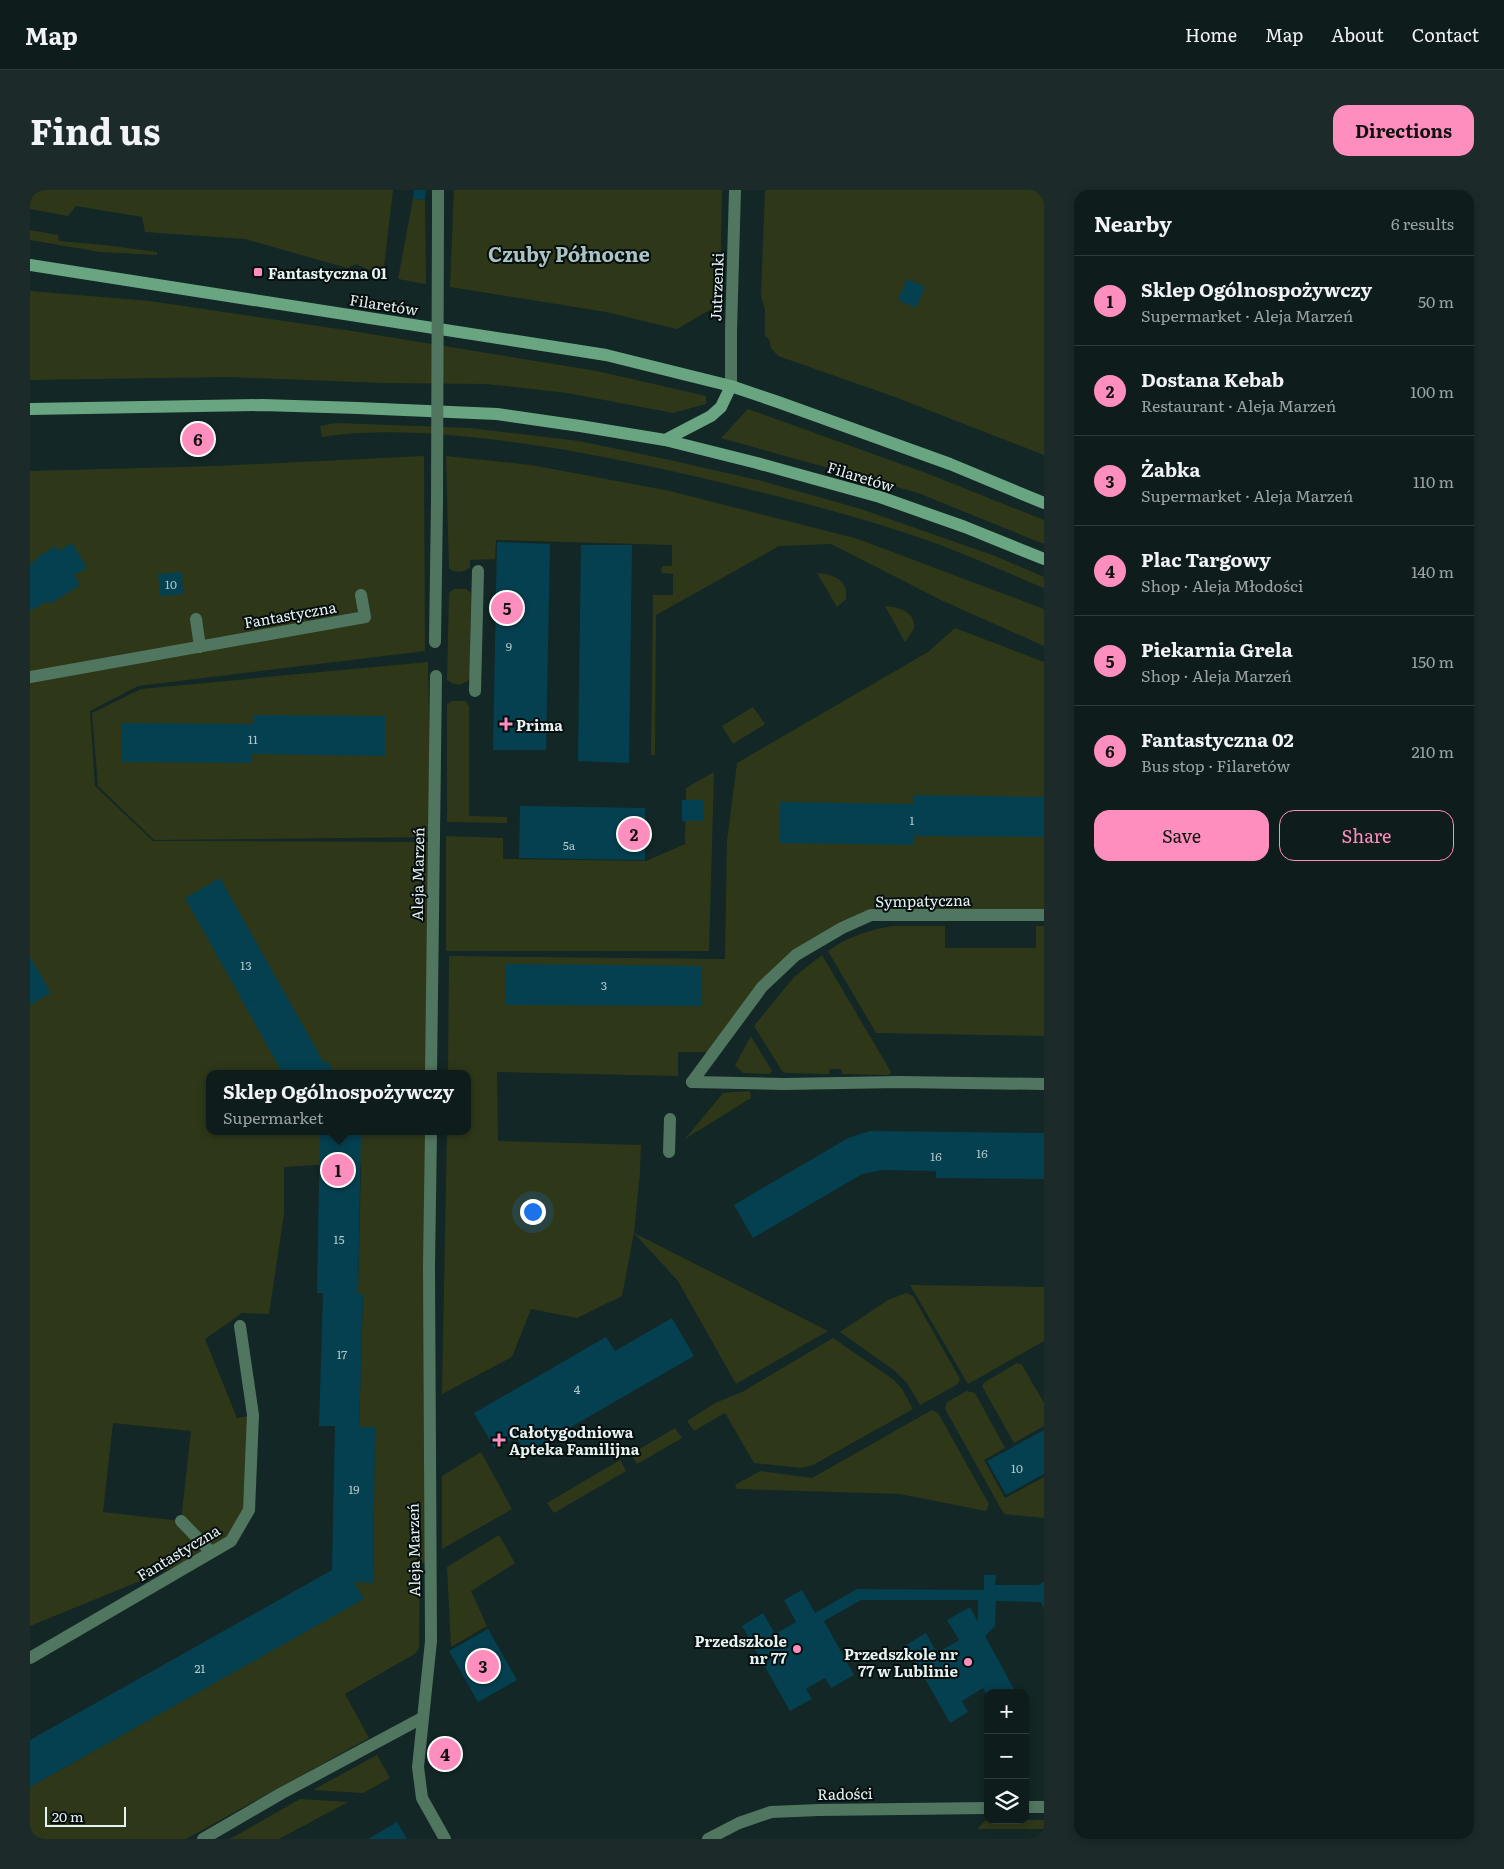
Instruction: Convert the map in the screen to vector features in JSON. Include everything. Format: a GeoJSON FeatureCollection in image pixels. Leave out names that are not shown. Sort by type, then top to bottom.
{"type":"FeatureCollection","features":[{"type":"Feature","properties":{"kind":"main road","name":"Filaretów"},"geometry":{"type":"LineString","coordinates":[[30,265],[606,355],[731,386],[888,440],[1044,503]]}},
{"type":"Feature","properties":{"kind":"main road"},"geometry":{"type":"LineString","coordinates":[[664,440],[711,416],[721,407],[731,386]]}},
{"type":"Feature","properties":{"kind":"main road","name":"Filaretów"},"geometry":{"type":"LineString","coordinates":[[30,409],[262,405],[481,413],[580,426],[664,440],[757,463],[880,498],[965,527],[1044,559]]}},
{"type":"Feature","properties":{"kind":"street"},"geometry":{"type":"LineString","coordinates":[[435,642],[438,190]]}},
{"type":"Feature","properties":{"kind":"street","name":"Jutrzenki"},"geometry":{"type":"LineString","coordinates":[[731,386],[735,190]]}},
{"type":"Feature","properties":{"kind":"street"},"geometry":{"type":"LineString","coordinates":[[475,691],[478,571]]}},
{"type":"Feature","properties":{"kind":"street","name":"Fantastyczna"},"geometry":{"type":"LineString","coordinates":[[30,677],[365,617],[362,595]]}},
{"type":"Feature","properties":{"kind":"street"},"geometry":{"type":"LineString","coordinates":[[196,619],[200,647]]}},
{"type":"Feature","properties":{"kind":"street","name":"Aleja Marzeń"},"geometry":{"type":"LineString","coordinates":[[431,1070],[436,676]]}},
{"type":"Feature","properties":{"kind":"street","name":"Sympatyczna"},"geometry":{"type":"LineString","coordinates":[[1044,915],[870,916],[842,928],[796,955],[762,987],[692,1082],[1044,1084]]}},
{"type":"Feature","properties":{"kind":"street"},"geometry":{"type":"LineString","coordinates":[[669,1152],[670,1119]]}},
{"type":"Feature","properties":{"kind":"street","name":"Aleja Marzeń"},"geometry":{"type":"LineString","coordinates":[[430,1135],[431,1640],[418,1767],[422,1798],[445,1839]]}},
{"type":"Feature","properties":{"kind":"street","name":"Fantastyczna"},"geometry":{"type":"LineString","coordinates":[[30,1658],[49,1649],[231,1541],[249,1510],[253,1415],[240,1326]]}},
{"type":"Feature","properties":{"kind":"street"},"geometry":{"type":"LineString","coordinates":[[181,1521],[211,1552]]}},
{"type":"Feature","properties":{"kind":"street"},"geometry":{"type":"LineString","coordinates":[[204,1839],[282,1793],[422,1718]]}},
{"type":"Feature","properties":{"kind":"street"},"geometry":{"type":"LineString","coordinates":[[1029,1807],[1044,1807]]}},
{"type":"Feature","properties":{"kind":"street","name":"Radości"},"geometry":{"type":"LineString","coordinates":[[708,1839],[738,1824],[771,1812],[984,1808]]}},
{"type":"Feature","properties":{"kind":"green space"},"geometry":{"type":"Polygon","coordinates":[[[30,190],[393,190],[383,276],[356,264],[347,268],[245,239],[145,232],[142,217],[76,206],[68,216],[30,209],[30,190]]]}},
{"type":"Feature","properties":{"kind":"green space"},"geometry":{"type":"Polygon","coordinates":[[[454,190],[722,190],[720,304],[677,329],[606,312],[450,287],[454,190]]]}},
{"type":"Feature","properties":{"kind":"green space"},"geometry":{"type":"Polygon","coordinates":[[[765,190],[1044,190],[1044,455],[895,397],[778,356],[771,348],[769,339],[765,336],[765,310],[761,295],[765,190]]]}},
{"type":"Feature","properties":{"kind":"green space"},"geometry":{"type":"Polygon","coordinates":[[[413,199],[425,200],[426,284],[398,279],[413,199]]]}},
{"type":"Feature","properties":{"kind":"green space"},"geometry":{"type":"Polygon","coordinates":[[[30,230],[58,235],[59,241],[157,252],[157,255],[100,252],[30,240],[30,230]]]}},
{"type":"Feature","properties":{"kind":"green space"},"geometry":{"type":"Polygon","coordinates":[[[30,291],[150,301],[352,331],[597,371],[706,396],[706,404],[673,413],[567,393],[487,384],[385,383],[227,377],[30,380],[30,291]]]}},
{"type":"Feature","properties":{"kind":"green space"},"geometry":{"type":"Polygon","coordinates":[[[748,409],[926,473],[1044,520],[1044,544],[918,493],[721,438],[748,409]]]}},
{"type":"Feature","properties":{"kind":"green space"},"geometry":{"type":"Polygon","coordinates":[[[336,423],[470,428],[579,441],[762,481],[861,509],[995,556],[1044,577],[1044,588],[923,539],[862,519],[753,490],[620,460],[475,437],[382,432],[322,437],[320,426],[336,423]]]}},
{"type":"Feature","properties":{"kind":"green space"},"geometry":{"type":"Polygon","coordinates":[[[424,456],[425,651],[138,686],[90,711],[95,786],[153,841],[434,842],[431,1070],[206,1070],[206,1135],[431,1135],[429,1563],[420,1563],[419,1647],[416,1653],[345,1694],[369,1738],[186,1839],[30,1839],[30,1787],[363,1599],[354,1582],[373,1582],[375,1427],[359,1427],[363,1295],[358,1294],[361,1166],[314,1165],[284,1167],[284,1214],[269,1314],[242,1313],[205,1339],[237,1418],[253,1415],[249,1510],[231,1541],[211,1552],[30,1626],[30,471],[216,466],[424,456]],[[113,1423],[103,1512],[181,1521],[191,1431],[113,1423]]]}},
{"type":"Feature","properties":{"kind":"green space"},"geometry":{"type":"Polygon","coordinates":[[[446,456],[531,465],[670,491],[858,539],[1044,609],[1044,646],[943,601],[831,544],[779,546],[656,615],[655,755],[651,755],[653,595],[673,595],[673,574],[662,573],[661,569],[663,566],[672,566],[672,545],[496,540],[495,559],[470,560],[470,567],[460,572],[449,569],[446,456]]]}},
{"type":"Feature","properties":{"kind":"green space"},"geometry":{"type":"Polygon","coordinates":[[[817,573],[839,579],[845,587],[846,599],[837,607],[817,573]]]}},
{"type":"Feature","properties":{"kind":"green space"},"geometry":{"type":"Polygon","coordinates":[[[454,589],[466,589],[471,593],[470,679],[458,684],[447,680],[449,593],[454,589]]]}},
{"type":"Feature","properties":{"kind":"green space"},"geometry":{"type":"Polygon","coordinates":[[[885,606],[903,610],[911,615],[914,624],[913,629],[905,642],[885,606]]]}},
{"type":"Feature","properties":{"kind":"green space"},"geometry":{"type":"Polygon","coordinates":[[[955,628],[1044,662],[1044,915],[871,916],[796,955],[713,1052],[678,1052],[678,1076],[497,1072],[498,1141],[641,1145],[634,1233],[622,1296],[577,1318],[531,1309],[512,1357],[442,1394],[447,1135],[471,1135],[471,1070],[448,1070],[449,956],[725,959],[727,841],[737,763],[928,652],[955,628]]]}},
{"type":"Feature","properties":{"kind":"green space"},"geometry":{"type":"Polygon","coordinates":[[[428,662],[431,837],[154,840],[98,786],[92,713],[141,689],[428,662]]]}},
{"type":"Feature","properties":{"kind":"green space"},"geometry":{"type":"Polygon","coordinates":[[[452,701],[465,701],[469,706],[469,816],[507,817],[507,823],[447,822],[447,704],[452,701]]]}},
{"type":"Feature","properties":{"kind":"green space"},"geometry":{"type":"Polygon","coordinates":[[[753,707],[765,724],[733,744],[722,726],[753,707]]]}},
{"type":"Feature","properties":{"kind":"green space"},"geometry":{"type":"Polygon","coordinates":[[[714,772],[709,951],[446,951],[446,836],[503,838],[503,859],[646,861],[685,844],[686,788],[714,772]]]}},
{"type":"Feature","properties":{"kind":"green space"},"geometry":{"type":"Polygon","coordinates":[[[893,926],[945,926],[945,948],[1036,948],[1036,926],[1044,926],[1044,1036],[876,1033],[828,951],[843,941],[859,934],[893,926]]]}},
{"type":"Feature","properties":{"kind":"green space"},"geometry":{"type":"Polygon","coordinates":[[[822,955],[891,1072],[889,1075],[842,1074],[841,1069],[830,1069],[829,1074],[786,1073],[782,1071],[754,1026],[794,977],[822,955]]]}},
{"type":"Feature","properties":{"kind":"green space"},"geometry":{"type":"Polygon","coordinates":[[[751,1036],[772,1071],[769,1074],[743,1073],[735,1065],[751,1036]]]}},
{"type":"Feature","properties":{"kind":"green space"},"geometry":{"type":"Polygon","coordinates":[[[750,1091],[751,1098],[685,1139],[723,1093],[750,1091]]]}},
{"type":"Feature","properties":{"kind":"green space"},"geometry":{"type":"Polygon","coordinates":[[[634,1233],[828,1331],[736,1384],[678,1281],[634,1233]]]}},
{"type":"Feature","properties":{"kind":"green space"},"geometry":{"type":"Polygon","coordinates":[[[910,1285],[1044,1287],[1044,1341],[968,1384],[910,1285]]]}},
{"type":"Feature","properties":{"kind":"green space"},"geometry":{"type":"Polygon","coordinates":[[[906,1293],[913,1296],[960,1379],[958,1384],[920,1405],[907,1383],[895,1371],[840,1332],[888,1300],[906,1293]]]}},
{"type":"Feature","properties":{"kind":"green space"},"geometry":{"type":"Polygon","coordinates":[[[833,1338],[894,1380],[902,1389],[913,1409],[813,1465],[801,1468],[754,1463],[725,1413],[694,1431],[687,1421],[715,1403],[742,1392],[833,1338]]]}},
{"type":"Feature","properties":{"kind":"green space"},"geometry":{"type":"Polygon","coordinates":[[[1017,1363],[1022,1365],[1044,1403],[1044,1426],[1014,1443],[982,1386],[985,1382],[1017,1363]]]}},
{"type":"Feature","properties":{"kind":"green space"},"geometry":{"type":"Polygon","coordinates":[[[967,1391],[975,1393],[1005,1448],[984,1460],[1005,1498],[1044,1477],[1044,1518],[1004,1514],[945,1409],[947,1402],[967,1391]]]}},
{"type":"Feature","properties":{"kind":"green space"},"geometry":{"type":"Polygon","coordinates":[[[932,1410],[938,1413],[989,1504],[986,1511],[900,1494],[737,1489],[735,1485],[760,1471],[812,1478],[932,1410]]]}},
{"type":"Feature","properties":{"kind":"green space"},"geometry":{"type":"Polygon","coordinates":[[[675,1428],[682,1438],[637,1464],[631,1454],[675,1428]]]}},
{"type":"Feature","properties":{"kind":"green space"},"geometry":{"type":"Polygon","coordinates":[[[481,1452],[512,1509],[442,1549],[442,1476],[481,1452]]]}},
{"type":"Feature","properties":{"kind":"green space"},"geometry":{"type":"Polygon","coordinates":[[[620,1460],[626,1471],[554,1513],[547,1503],[620,1460]]]}},
{"type":"Feature","properties":{"kind":"green space"},"geometry":{"type":"Polygon","coordinates":[[[499,1535],[515,1563],[471,1591],[487,1626],[451,1647],[447,1567],[499,1535]]]}},
{"type":"Feature","properties":{"kind":"green space"},"geometry":{"type":"Polygon","coordinates":[[[377,1755],[390,1778],[363,1793],[313,1790],[377,1755]]]}},
{"type":"Feature","properties":{"kind":"green space"},"geometry":{"type":"Polygon","coordinates":[[[300,1799],[348,1802],[279,1839],[230,1839],[300,1799]]]}},
{"type":"Feature","properties":{"kind":"green space"},"geometry":{"type":"Polygon","coordinates":[[[1029,1820],[1044,1820],[1044,1829],[977,1829],[984,1822],[984,1824],[1029,1824],[1029,1820]]]}},
{"type":"Feature","properties":{"kind":"building"},"geometry":{"type":"Polygon","coordinates":[[[414,190],[426,190],[425,200],[413,199],[414,190]]]}},
{"type":"Feature","properties":{"kind":"building"},"geometry":{"type":"Polygon","coordinates":[[[907,279],[925,287],[916,308],[898,300],[907,279]]]}},
{"type":"Feature","properties":{"kind":"building"},"geometry":{"type":"Polygon","coordinates":[[[497,542],[550,544],[546,750],[493,750],[497,542]]]}},
{"type":"Feature","properties":{"kind":"building"},"geometry":{"type":"Polygon","coordinates":[[[72,543],[87,568],[74,575],[80,585],[50,604],[48,601],[30,611],[30,564],[38,559],[37,557],[56,546],[59,551],[72,543]]]}},
{"type":"Feature","properties":{"kind":"building"},"geometry":{"type":"Polygon","coordinates":[[[581,545],[632,545],[629,763],[578,761],[581,545]]]}},
{"type":"Feature","properties":{"kind":"building"},"geometry":{"type":"Polygon","coordinates":[[[182,572],[183,594],[160,596],[158,574],[182,572]]]}},
{"type":"Feature","properties":{"kind":"building"},"geometry":{"type":"Polygon","coordinates":[[[254,715],[385,716],[385,756],[252,754],[252,763],[121,762],[121,723],[254,724],[254,715]]]}},
{"type":"Feature","properties":{"kind":"building"},"geometry":{"type":"Polygon","coordinates":[[[913,795],[1044,797],[1044,837],[914,836],[913,845],[780,843],[780,802],[913,804],[913,795]]]}},
{"type":"Feature","properties":{"kind":"building"},"geometry":{"type":"Polygon","coordinates":[[[682,800],[704,800],[703,821],[682,821],[682,800]]]}},
{"type":"Feature","properties":{"kind":"building"},"geometry":{"type":"Polygon","coordinates":[[[520,806],[645,808],[645,860],[519,858],[520,806]]]}},
{"type":"Feature","properties":{"kind":"building"},"geometry":{"type":"Polygon","coordinates":[[[220,878],[324,1063],[327,1061],[333,1070],[281,1070],[185,898],[220,878]]]}},
{"type":"Feature","properties":{"kind":"building"},"geometry":{"type":"Polygon","coordinates":[[[30,957],[51,993],[30,1005],[30,957]]]}},
{"type":"Feature","properties":{"kind":"building"},"geometry":{"type":"Polygon","coordinates":[[[506,964],[702,966],[702,1006],[506,1005],[506,964]]]}},
{"type":"Feature","properties":{"kind":"building"},"geometry":{"type":"Polygon","coordinates":[[[870,1131],[1044,1133],[1044,1179],[936,1178],[936,1171],[882,1170],[862,1174],[753,1238],[734,1205],[848,1138],[870,1131]]]}},
{"type":"Feature","properties":{"kind":"building"},"geometry":{"type":"Polygon","coordinates":[[[320,1135],[361,1135],[358,1294],[363,1294],[359,1427],[375,1427],[373,1583],[354,1582],[364,1599],[30,1787],[30,1740],[332,1570],[335,1426],[319,1426],[323,1293],[317,1293],[320,1135]]]}},
{"type":"Feature","properties":{"kind":"building"},"geometry":{"type":"Polygon","coordinates":[[[672,1318],[694,1356],[526,1453],[516,1437],[495,1449],[474,1413],[606,1337],[615,1351],[672,1318]]]}},
{"type":"Feature","properties":{"kind":"building"},"geometry":{"type":"Polygon","coordinates":[[[1044,1430],[1044,1474],[1006,1495],[987,1461],[1044,1430]]]}},
{"type":"Feature","properties":{"kind":"building","name":"Przedszkole nr 77"},"geometry":{"type":"Polygon","coordinates":[[[984,1575],[996,1575],[995,1585],[1038,1585],[1044,1582],[1044,1609],[1041,1602],[996,1601],[995,1626],[985,1636],[1014,1689],[984,1690],[983,1688],[962,1701],[968,1712],[950,1723],[906,1645],[926,1633],[937,1653],[959,1640],[947,1620],[970,1607],[978,1622],[978,1600],[861,1600],[824,1621],[854,1675],[831,1688],[825,1678],[806,1689],[812,1699],[790,1711],[742,1626],[763,1613],[775,1634],[796,1622],[784,1600],[802,1590],[815,1613],[857,1589],[984,1590],[984,1575]]]}},
{"type":"Feature","properties":{"kind":"building"},"geometry":{"type":"Polygon","coordinates":[[[488,1629],[517,1680],[478,1702],[449,1651],[488,1629]]]}},
{"type":"Feature","properties":{"kind":"building"},"geometry":{"type":"Polygon","coordinates":[[[397,1822],[407,1839],[368,1839],[397,1822]]]}},
{"type":"Feature","properties":{"kind":"place","name":"Fantastyczna 01"},"geometry":{"type":"Point","coordinates":[258,272]}},
{"type":"Feature","properties":{"kind":"place","name":"Fantastyczna 02"},"geometry":{"type":"Point","coordinates":[198,439]}},
{"type":"Feature","properties":{"kind":"place","name":"Piekarnia Grela"},"geometry":{"type":"Point","coordinates":[507,608]}},
{"type":"Feature","properties":{"kind":"place","name":"Prima"},"geometry":{"type":"Point","coordinates":[506,724]}},
{"type":"Feature","properties":{"kind":"place","name":"Dostana Kebab"},"geometry":{"type":"Point","coordinates":[634,834]}},
{"type":"Feature","properties":{"kind":"place","name":"Sklep Ogólnospożywczy"},"geometry":{"type":"Point","coordinates":[338,1170]}},
{"type":"Feature","properties":{"kind":"place","name":"Całotygodniowa Apteka Familijna"},"geometry":{"type":"Point","coordinates":[499,1440]}},
{"type":"Feature","properties":{"kind":"place","name":"Przedszkole nr 77"},"geometry":{"type":"Point","coordinates":[797,1649]}},
{"type":"Feature","properties":{"kind":"place","name":"Przedszkole nr 77 w Lublinie"},"geometry":{"type":"Point","coordinates":[968,1662]}},
{"type":"Feature","properties":{"kind":"place","name":"Żabka"},"geometry":{"type":"Point","coordinates":[483,1666]}},
{"type":"Feature","properties":{"kind":"place","name":"Plac Targowy"},"geometry":{"type":"Point","coordinates":[445,1754]}},
{"type":"Feature","properties":{"kind":"district","name":"Czuby Północne"},"geometry":{"type":"Point","coordinates":[569,253]}}]}
